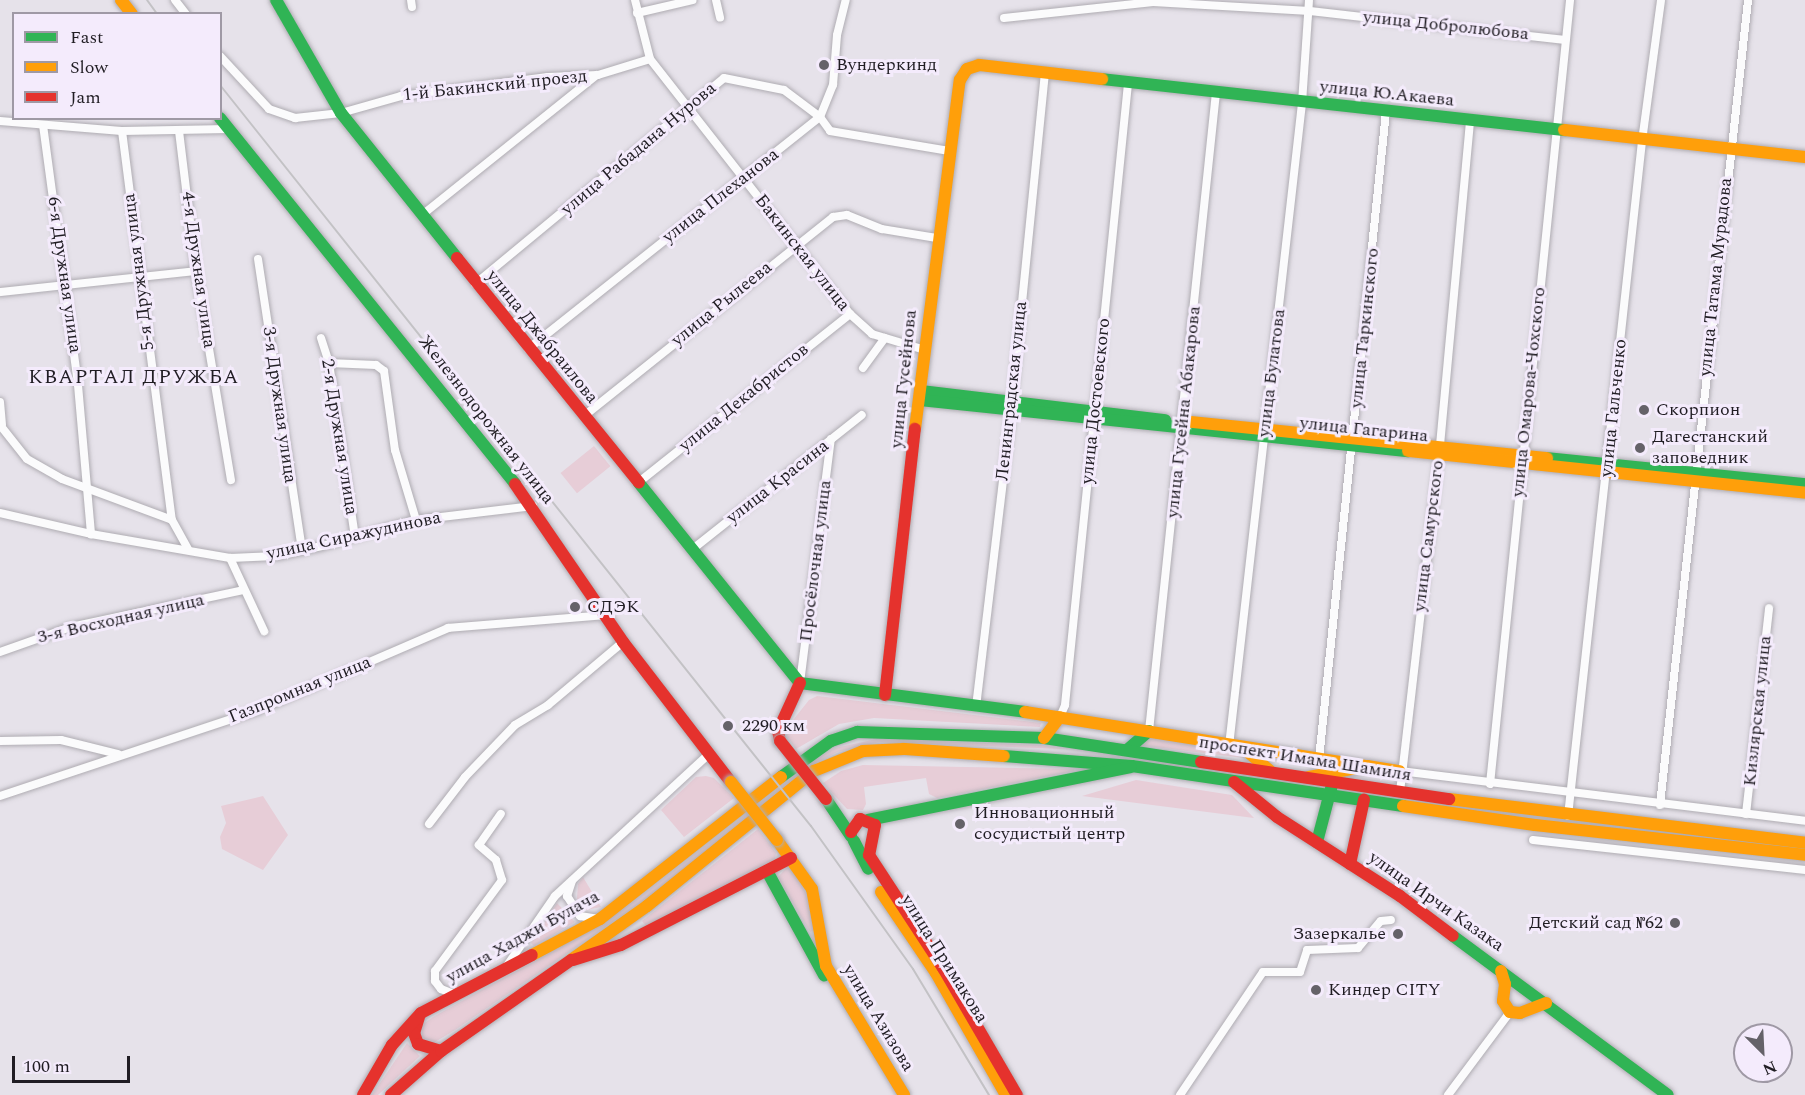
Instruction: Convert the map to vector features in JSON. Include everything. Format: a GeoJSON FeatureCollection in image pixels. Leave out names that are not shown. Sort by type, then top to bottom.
{"type":"FeatureCollection","features":[{"type":"Feature","properties":{"kind":"main road"},"geometry":{"type":"LineString","coordinates":[[121,0],[130,12]]}},
{"type":"Feature","properties":{"kind":"main road","name":"улица Джабраилова"},"geometry":{"type":"LineString","coordinates":[[276,0],[341,113],[528,350],[694,548],[800,683]]}},
{"type":"Feature","properties":{"kind":"main road","name":"улица Ю.Акаева"},"geometry":{"type":"LineString","coordinates":[[967,69],[979,65],[1045,75],[1805,157]]}},
{"type":"Feature","properties":{"kind":"main road","name":"улица Гусейнова"},"geometry":{"type":"LineString","coordinates":[[885,695],[937,238],[960,80],[967,69]]}},
{"type":"Feature","properties":{"kind":"main road","name":"Железнодорожная улица"},"geometry":{"type":"LineString","coordinates":[[221,120],[533,506],[623,642],[731,782]]}},
{"type":"Feature","properties":{"kind":"main road","name":"улица Гагарина"},"geometry":{"type":"LineString","coordinates":[[920,396],[1094,417],[1522,459],[1805,494]]}},
{"type":"Feature","properties":{"kind":"main road","name":"улица Гагарина"},"geometry":{"type":"LineString","coordinates":[[1694,479],[1805,484]]}},
{"type":"Feature","properties":{"kind":"main road"},"geometry":{"type":"LineString","coordinates":[[800,683],[778,731],[780,741],[853,836],[865,844],[869,827],[835,810]]}},
{"type":"Feature","properties":{"kind":"main road","name":"проспект Имама Шамиля"},"geometry":{"type":"LineString","coordinates":[[800,683],[1060,717],[1235,747],[1400,771]]}},
{"type":"Feature","properties":{"kind":"main road"},"geometry":{"type":"LineString","coordinates":[[1044,738],[1060,717]]}},
{"type":"Feature","properties":{"kind":"main road"},"geometry":{"type":"LineString","coordinates":[[1127,750],[1149,731]]}},
{"type":"Feature","properties":{"kind":"main road","name":"проспект Имама Шамиля"},"geometry":{"type":"LineString","coordinates":[[805,759],[831,741],[857,732],[1044,738],[1568,816],[1805,843]]}},
{"type":"Feature","properties":{"kind":"main road"},"geometry":{"type":"LineString","coordinates":[[1235,747],[1270,771]]}},
{"type":"Feature","properties":{"kind":"main road","name":"проспект Имама Шамиля"},"geometry":{"type":"LineString","coordinates":[[814,771],[863,751],[894,750],[1132,766],[1535,825],[1805,855]]}},
{"type":"Feature","properties":{"kind":"main road","name":"улица Хаджи Булача"},"geometry":{"type":"LineString","coordinates":[[363,1095],[392,1045],[421,1013],[600,919],[805,759]]}},
{"type":"Feature","properties":{"kind":"main road"},"geometry":{"type":"LineString","coordinates":[[1089,777],[1095,773],[1092,763]]}},
{"type":"Feature","properties":{"kind":"main road","name":"проспект Имама Шамиля"},"geometry":{"type":"LineString","coordinates":[[853,836],[897,814],[1089,777],[1132,766]]}},
{"type":"Feature","properties":{"kind":"main road"},"geometry":{"type":"LineString","coordinates":[[1308,777],[1367,766]]}},
{"type":"Feature","properties":{"kind":"main road","name":"улица Хаджи Булача"},"geometry":{"type":"LineString","coordinates":[[391,1095],[441,1051],[573,960],[814,771]]}},
{"type":"Feature","properties":{"kind":"main road"},"geometry":{"type":"LineString","coordinates":[[1317,842],[1328,794],[1334,780]]}},
{"type":"Feature","properties":{"kind":"main road","name":"улица Азизова"},"geometry":{"type":"LineString","coordinates":[[731,782],[791,858],[812,889],[823,967],[904,1095]]}},
{"type":"Feature","properties":{"kind":"main road","name":"улица Ирчи Казака"},"geometry":{"type":"LineString","coordinates":[[1234,782],[1277,817],[1350,864],[1525,989]]}},
{"type":"Feature","properties":{"kind":"main road"},"geometry":{"type":"LineString","coordinates":[[1350,864],[1364,800]]}},
{"type":"Feature","properties":{"kind":"main road","name":"улица Примакова"},"geometry":{"type":"LineString","coordinates":[[869,827],[869,855],[878,872],[943,968],[1017,1095]]}},
{"type":"Feature","properties":{"kind":"main road","name":"улица Примакова"},"geometry":{"type":"LineString","coordinates":[[853,836],[883,895],[936,973],[1006,1095]]}},
{"type":"Feature","properties":{"kind":"main road"},"geometry":{"type":"LineString","coordinates":[[573,960],[621,945],[791,858]]}},
{"type":"Feature","properties":{"kind":"main road","name":"улица Азизова"},"geometry":{"type":"LineString","coordinates":[[767,871],[898,1095]]}},
{"type":"Feature","properties":{"kind":"main road"},"geometry":{"type":"LineString","coordinates":[[610,932],[621,945]]}},
{"type":"Feature","properties":{"kind":"main road"},"geometry":{"type":"LineString","coordinates":[[1500,970],[1504,1006],[1510,1012],[1524,1011],[1546,1003]]}},
{"type":"Feature","properties":{"kind":"main road"},"geometry":{"type":"LineString","coordinates":[[1504,993],[1513,987],[1525,989],[1668,1095]]}},
{"type":"Feature","properties":{"kind":"main road"},"geometry":{"type":"LineString","coordinates":[[1524,1011],[1530,1000],[1525,989]]}},
{"type":"Feature","properties":{"kind":"main road"},"geometry":{"type":"LineString","coordinates":[[421,1013],[414,1027],[418,1044],[441,1051]]}},
{"type":"Feature","properties":{"kind":"street"},"geometry":{"type":"LineString","coordinates":[[175,0],[184,12]]}},
{"type":"Feature","properties":{"kind":"street","name":"Бакинская улица"},"geometry":{"type":"LineString","coordinates":[[635,0],[650,59],[850,314],[872,334],[925,351]]}},
{"type":"Feature","properties":{"kind":"street"},"geometry":{"type":"LineString","coordinates":[[637,13],[693,0]]}},
{"type":"Feature","properties":{"kind":"street"},"geometry":{"type":"LineString","coordinates":[[716,0],[720,18]]}},
{"type":"Feature","properties":{"kind":"street","name":"улица Плеханова"},"geometry":{"type":"LineString","coordinates":[[528,350],[820,117],[833,85],[837,35],[846,0]]}},
{"type":"Feature","properties":{"kind":"street","name":"улица Булатова"},"geometry":{"type":"LineString","coordinates":[[1235,747],[1265,433],[1302,103],[1309,0]]}},
{"type":"Feature","properties":{"kind":"street","name":"улица Омарова-Чохского"},"geometry":{"type":"LineString","coordinates":[[1490,784],[1570,0]]}},
{"type":"Feature","properties":{"kind":"street","name":"улица Гальченко"},"geometry":{"type":"LineString","coordinates":[[1568,816],[1608,469],[1642,140],[1661,0]]}},
{"type":"Feature","properties":{"kind":"street","name":"улица Татама Мурадова"},"geometry":{"type":"LineString","coordinates":[[1660,805],[1729,149],[1748,0]]}},
{"type":"Feature","properties":{"kind":"street","name":"улица Добролюбова"},"geometry":{"type":"LineString","coordinates":[[1004,18],[1153,2],[1310,11],[1565,40]]}},
{"type":"Feature","properties":{"kind":"street","name":"1-й Бакинский проезд"},"geometry":{"type":"LineString","coordinates":[[222,58],[249,89],[281,116],[295,118],[341,113],[401,96],[548,76],[598,75],[650,59]]}},
{"type":"Feature","properties":{"kind":"street"},"geometry":{"type":"LineString","coordinates":[[422,215],[598,75]]}},
{"type":"Feature","properties":{"kind":"street","name":"Ленинградская улица"},"geometry":{"type":"LineString","coordinates":[[976,706],[1011,407],[1045,75]]}},
{"type":"Feature","properties":{"kind":"street","name":"улица Рабадана Нурова"},"geometry":{"type":"LineString","coordinates":[[475,284],[724,78],[784,90],[820,117],[830,131],[949,151]]}},
{"type":"Feature","properties":{"kind":"street","name":"улица Достоевского"},"geometry":{"type":"LineString","coordinates":[[1060,717],[1065,705],[1128,84]]}},
{"type":"Feature","properties":{"kind":"street","name":"улица Гусейна Абакарова"},"geometry":{"type":"LineString","coordinates":[[1149,731],[1183,426],[1216,93]]}},
{"type":"Feature","properties":{"kind":"street","name":"улица Таркинского"},"geometry":{"type":"LineString","coordinates":[[1319,759],[1386,112]]}},
{"type":"Feature","properties":{"kind":"street"},"geometry":{"type":"LineString","coordinates":[[0,121],[122,131],[228,129]]}},
{"type":"Feature","properties":{"kind":"street","name":"улица Самурского"},"geometry":{"type":"LineString","coordinates":[[1400,792],[1400,771],[1439,451],[1470,121]]}},
{"type":"Feature","properties":{"kind":"street","name":"6-я Дружная улица"},"geometry":{"type":"LineString","coordinates":[[43,125],[66,283],[91,534]]}},
{"type":"Feature","properties":{"kind":"street","name":"5-я Дружная улица"},"geometry":{"type":"LineString","coordinates":[[122,131],[139,279],[172,520]]}},
{"type":"Feature","properties":{"kind":"street","name":"4-я Дружная улица"},"geometry":{"type":"LineString","coordinates":[[178,131],[196,271],[231,480]]}},
{"type":"Feature","properties":{"kind":"street","name":"улица Рылеева"},"geometry":{"type":"LineString","coordinates":[[584,416],[795,246],[840,213],[882,229],[937,238]]}},
{"type":"Feature","properties":{"kind":"street","name":"3-я Дружная улица"},"geometry":{"type":"LineString","coordinates":[[258,259],[302,551]]}},
{"type":"Feature","properties":{"kind":"street"},"geometry":{"type":"LineString","coordinates":[[0,292],[66,283],[139,279],[196,271]]}},
{"type":"Feature","properties":{"kind":"street","name":"улица Декабристов"},"geometry":{"type":"LineString","coordinates":[[639,482],[850,314]]}},
{"type":"Feature","properties":{"kind":"street","name":"2-я Дружная улица"},"geometry":{"type":"LineString","coordinates":[[321,338],[328,363],[355,537]]}},
{"type":"Feature","properties":{"kind":"street"},"geometry":{"type":"LineString","coordinates":[[863,368],[885,338]]}},
{"type":"Feature","properties":{"kind":"street"},"geometry":{"type":"LineString","coordinates":[[328,363],[376,365],[384,371],[394,450],[416,520]]}},
{"type":"Feature","properties":{"kind":"street"},"geometry":{"type":"LineString","coordinates":[[0,402],[1,425],[27,459],[88,491],[172,520],[188,549]]}},
{"type":"Feature","properties":{"kind":"street","name":"улица Красина"},"geometry":{"type":"LineString","coordinates":[[694,548],[862,415]]}},
{"type":"Feature","properties":{"kind":"street","name":"Просёлочная улица"},"geometry":{"type":"LineString","coordinates":[[800,683],[831,439]]}},
{"type":"Feature","properties":{"kind":"street","name":"улица Сиражудинова"},"geometry":{"type":"LineString","coordinates":[[0,513],[91,534],[230,558],[302,551],[416,520],[533,506]]}},
{"type":"Feature","properties":{"kind":"street"},"geometry":{"type":"LineString","coordinates":[[230,558],[264,631]]}},
{"type":"Feature","properties":{"kind":"street","name":"3-я Восходная улица"},"geometry":{"type":"LineString","coordinates":[[0,652],[71,627],[243,590]]}},
{"type":"Feature","properties":{"kind":"street","name":"Кизлярская улица"},"geometry":{"type":"LineString","coordinates":[[1746,814],[1770,608]]}},
{"type":"Feature","properties":{"kind":"street","name":"Газпромная улица"},"geometry":{"type":"LineString","coordinates":[[0,796],[119,754],[258,710],[448,628],[605,615]]}},
{"type":"Feature","properties":{"kind":"street"},"geometry":{"type":"LineString","coordinates":[[429,824],[465,777],[515,725],[548,705],[623,642]]}},
{"type":"Feature","properties":{"kind":"street"},"geometry":{"type":"LineString","coordinates":[[0,741],[61,740],[119,754]]}},
{"type":"Feature","properties":{"kind":"street"},"geometry":{"type":"LineString","coordinates":[[502,972],[555,896],[581,869],[708,755]]}},
{"type":"Feature","properties":{"kind":"street"},"geometry":{"type":"LineString","coordinates":[[1400,771],[1570,794],[1805,821]]}},
{"type":"Feature","properties":{"kind":"street"},"geometry":{"type":"LineString","coordinates":[[456,995],[441,989],[435,981],[435,971],[502,880],[496,861],[479,845],[501,814]]}},
{"type":"Feature","properties":{"kind":"street"},"geometry":{"type":"LineString","coordinates":[[1533,840],[1805,870]]}},
{"type":"Feature","properties":{"kind":"street"},"geometry":{"type":"LineString","coordinates":[[581,869],[567,896],[580,916],[600,919]]}},
{"type":"Feature","properties":{"kind":"street"},"geometry":{"type":"LineString","coordinates":[[1180,1095],[1263,972],[1300,972],[1307,950],[1358,948],[1381,921],[1391,920]]}},
{"type":"Feature","properties":{"kind":"street"},"geometry":{"type":"LineString","coordinates":[[1448,1095],[1510,1012]]}},
{"type":"Feature","properties":{"kind":"shaded area"},"geometry":{"type":"Polygon","coordinates":[[[594,446],[610,466],[577,493],[561,473],[594,446]]]}},
{"type":"Feature","properties":{"kind":"shaded area"},"geometry":{"type":"Polygon","coordinates":[[[817,696],[1041,723],[1040,727],[874,718],[839,724],[796,749],[787,736],[786,729],[809,700],[817,696]]]}},
{"type":"Feature","properties":{"kind":"shaded area"},"geometry":{"type":"Polygon","coordinates":[[[1148,738],[1243,751],[1252,759],[1139,745],[1148,738]]]}},
{"type":"Feature","properties":{"kind":"shaded area"},"geometry":{"type":"Polygon","coordinates":[[[877,739],[1039,745],[1065,749],[879,742],[837,752],[816,763],[643,901],[455,1030],[435,1042],[422,1038],[422,1025],[433,1017],[600,925],[640,897],[815,760],[835,748],[877,739]]]}},
{"type":"Feature","properties":{"kind":"shaded area"},"geometry":{"type":"Polygon","coordinates":[[[863,765],[1074,769],[1074,771],[937,798],[929,794],[926,778],[864,787],[866,804],[863,810],[847,809],[823,783],[841,771],[863,765]]]}},
{"type":"Feature","properties":{"kind":"shaded area"},"geometry":{"type":"Polygon","coordinates":[[[696,777],[714,778],[734,798],[684,837],[661,810],[696,777]]]}},
{"type":"Feature","properties":{"kind":"shaded area"},"geometry":{"type":"Polygon","coordinates":[[[1136,780],[1232,795],[1254,818],[1082,796],[1136,780]]]}},
{"type":"Feature","properties":{"kind":"shaded area"},"geometry":{"type":"Polygon","coordinates":[[[263,796],[288,835],[263,870],[222,849],[220,837],[226,823],[221,806],[263,796]]]}},
{"type":"Feature","properties":{"kind":"shaded area"},"geometry":{"type":"Polygon","coordinates":[[[758,829],[776,853],[775,859],[646,926],[642,921],[758,829]]]}},
{"type":"Feature","properties":{"kind":"shaded area"},"geometry":{"type":"Polygon","coordinates":[[[787,867],[792,870],[806,893],[814,930],[810,932],[778,877],[787,867]]]}},
{"type":"Feature","properties":{"kind":"shaded area"},"geometry":{"type":"Polygon","coordinates":[[[583,877],[601,907],[586,910],[577,899],[578,884],[583,877]]]}},
{"type":"Feature","properties":{"kind":"shaded area"},"geometry":{"type":"Polygon","coordinates":[[[557,903],[575,922],[534,946],[531,943],[557,903]]]}},
{"type":"Feature","properties":{"kind":"shaded area"},"geometry":{"type":"Polygon","coordinates":[[[407,1043],[420,1056],[378,1095],[372,1095],[407,1043]]]}},
{"type":"Feature","properties":{"kind":"railway"},"geometry":{"type":"LineString","coordinates":[[147,0],[156,12]]}},
{"type":"Feature","properties":{"kind":"railway"},"geometry":{"type":"LineString","coordinates":[[222,88],[811,826],[913,969],[989,1095]]}},
{"type":"Feature","properties":{"kind":"traffic: fast"},"geometry":{"type":"LineString","coordinates":[[276,0],[341,113],[457,258]]}},
{"type":"Feature","properties":{"kind":"traffic: fast"},"geometry":{"type":"LineString","coordinates":[[1102,79],[1564,130]]}},
{"type":"Feature","properties":{"kind":"traffic: fast"},"geometry":{"type":"LineString","coordinates":[[222,120],[515,484]]}},
{"type":"Feature","properties":{"kind":"traffic: fast"},"geometry":{"type":"LineString","coordinates":[[921,391],[1165,420]]}},
{"type":"Feature","properties":{"kind":"traffic: fast"},"geometry":{"type":"LineString","coordinates":[[920,400],[1408,451]]}},
{"type":"Feature","properties":{"kind":"traffic: fast"},"geometry":{"type":"LineString","coordinates":[[1547,458],[1805,484]]}},
{"type":"Feature","properties":{"kind":"traffic: fast"},"geometry":{"type":"LineString","coordinates":[[639,483],[800,683]]}},
{"type":"Feature","properties":{"kind":"traffic: fast"},"geometry":{"type":"LineString","coordinates":[[800,683],[1025,712]]}},
{"type":"Feature","properties":{"kind":"traffic: fast"},"geometry":{"type":"LineString","coordinates":[[1127,750],[1149,731]]}},
{"type":"Feature","properties":{"kind":"traffic: fast"},"geometry":{"type":"LineString","coordinates":[[781,777],[831,741],[857,732],[1044,738],[1201,762]]}},
{"type":"Feature","properties":{"kind":"traffic: fast"},"geometry":{"type":"LineString","coordinates":[[1004,756],[1132,766],[1403,806]]}},
{"type":"Feature","properties":{"kind":"traffic: fast"},"geometry":{"type":"LineString","coordinates":[[868,820],[1131,767]]}},
{"type":"Feature","properties":{"kind":"traffic: fast"},"geometry":{"type":"LineString","coordinates":[[1317,842],[1332,785]]}},
{"type":"Feature","properties":{"kind":"traffic: fast"},"geometry":{"type":"LineString","coordinates":[[826,799],[851,836]]}},
{"type":"Feature","properties":{"kind":"traffic: fast"},"geometry":{"type":"LineString","coordinates":[[854,841],[868,869]]}},
{"type":"Feature","properties":{"kind":"traffic: fast"},"geometry":{"type":"LineString","coordinates":[[767,871],[824,975]]}},
{"type":"Feature","properties":{"kind":"traffic: fast"},"geometry":{"type":"LineString","coordinates":[[1453,936],[1668,1095]]}},
{"type":"Feature","properties":{"kind":"traffic: slow"},"geometry":{"type":"LineString","coordinates":[[121,0],[130,12]]}},
{"type":"Feature","properties":{"kind":"traffic: slow"},"geometry":{"type":"LineString","coordinates":[[915,429],[960,80],[967,69],[979,65],[1102,79]]}},
{"type":"Feature","properties":{"kind":"traffic: slow"},"geometry":{"type":"LineString","coordinates":[[1564,130],[1805,157]]}},
{"type":"Feature","properties":{"kind":"traffic: slow"},"geometry":{"type":"LineString","coordinates":[[1182,421],[1547,458]]}},
{"type":"Feature","properties":{"kind":"traffic: slow"},"geometry":{"type":"LineString","coordinates":[[1408,451],[1805,493]]}},
{"type":"Feature","properties":{"kind":"traffic: slow"},"geometry":{"type":"LineString","coordinates":[[1025,712],[1367,766]]}},
{"type":"Feature","properties":{"kind":"traffic: slow"},"geometry":{"type":"LineString","coordinates":[[1044,738],[1060,717]]}},
{"type":"Feature","properties":{"kind":"traffic: slow"},"geometry":{"type":"LineString","coordinates":[[1243,748],[1270,771]]}},
{"type":"Feature","properties":{"kind":"traffic: slow"},"geometry":{"type":"LineString","coordinates":[[571,960],[647,906],[814,771],[863,751],[904,749],[1004,756]]}},
{"type":"Feature","properties":{"kind":"traffic: slow"},"geometry":{"type":"LineString","coordinates":[[1309,777],[1367,766],[1400,771]]}},
{"type":"Feature","properties":{"kind":"traffic: slow"},"geometry":{"type":"LineString","coordinates":[[532,955],[600,919],[781,777]]}},
{"type":"Feature","properties":{"kind":"traffic: slow"},"geometry":{"type":"LineString","coordinates":[[731,782],[777,840]]}},
{"type":"Feature","properties":{"kind":"traffic: slow"},"geometry":{"type":"LineString","coordinates":[[1449,799],[1805,843]]}},
{"type":"Feature","properties":{"kind":"traffic: slow"},"geometry":{"type":"LineString","coordinates":[[1403,806],[1535,825],[1805,855]]}},
{"type":"Feature","properties":{"kind":"traffic: slow"},"geometry":{"type":"LineString","coordinates":[[777,840],[812,889],[826,966],[904,1095]]}},
{"type":"Feature","properties":{"kind":"traffic: slow"},"geometry":{"type":"LineString","coordinates":[[881,892],[936,973],[1006,1095]]}},
{"type":"Feature","properties":{"kind":"traffic: slow"},"geometry":{"type":"LineString","coordinates":[[1501,971],[1505,984],[1503,1001],[1510,1012],[1520,1013],[1546,1003]]}},
{"type":"Feature","properties":{"kind":"traffic: jam"},"geometry":{"type":"LineString","coordinates":[[457,258],[639,483]]}},
{"type":"Feature","properties":{"kind":"traffic: jam"},"geometry":{"type":"LineString","coordinates":[[885,695],[915,429]]}},
{"type":"Feature","properties":{"kind":"traffic: jam"},"geometry":{"type":"LineString","coordinates":[[515,484],[623,642],[731,782]]}},
{"type":"Feature","properties":{"kind":"traffic: jam"},"geometry":{"type":"LineString","coordinates":[[780,741],[778,731],[800,683]]}},
{"type":"Feature","properties":{"kind":"traffic: jam"},"geometry":{"type":"LineString","coordinates":[[780,741],[826,799]]}},
{"type":"Feature","properties":{"kind":"traffic: jam"},"geometry":{"type":"LineString","coordinates":[[1201,762],[1449,799]]}},
{"type":"Feature","properties":{"kind":"traffic: jam"},"geometry":{"type":"LineString","coordinates":[[1234,782],[1277,817],[1400,896],[1453,936]]}},
{"type":"Feature","properties":{"kind":"traffic: jam"},"geometry":{"type":"LineString","coordinates":[[1350,864],[1364,800]]}},
{"type":"Feature","properties":{"kind":"traffic: jam"},"geometry":{"type":"LineString","coordinates":[[851,832],[860,819],[875,825],[869,855],[943,968],[1017,1095]]}},
{"type":"Feature","properties":{"kind":"traffic: jam"},"geometry":{"type":"LineString","coordinates":[[573,960],[621,945],[791,858]]}},
{"type":"Feature","properties":{"kind":"traffic: jam"},"geometry":{"type":"LineString","coordinates":[[363,1095],[392,1045],[421,1013],[532,955]]}},
{"type":"Feature","properties":{"kind":"traffic: jam"},"geometry":{"type":"LineString","coordinates":[[391,1095],[441,1051],[571,960]]}},
{"type":"Feature","properties":{"kind":"traffic: jam"},"geometry":{"type":"LineString","coordinates":[[419,1017],[414,1033],[418,1044],[441,1051]]}},
{"type":"Feature","properties":{"kind":"place","name":"Вундеркинд"},"geometry":{"type":"Point","coordinates":[824,65]}},
{"type":"Feature","properties":{"kind":"place","name":"Скорпион"},"geometry":{"type":"Point","coordinates":[1644,410]}},
{"type":"Feature","properties":{"kind":"place","name":"Дагестанский заповедник"},"geometry":{"type":"Point","coordinates":[1640,448]}},
{"type":"Feature","properties":{"kind":"place","name":"СДЭК"},"geometry":{"type":"Point","coordinates":[575,607]}},
{"type":"Feature","properties":{"kind":"place","name":"2290 км"},"geometry":{"type":"Point","coordinates":[728,726]}},
{"type":"Feature","properties":{"kind":"place","name":"Инновационный сосудистый центр"},"geometry":{"type":"Point","coordinates":[960,824]}},
{"type":"Feature","properties":{"kind":"place","name":"Детский сад №62"},"geometry":{"type":"Point","coordinates":[1675,923]}},
{"type":"Feature","properties":{"kind":"place","name":"Зазеркалье"},"geometry":{"type":"Point","coordinates":[1398,934]}},
{"type":"Feature","properties":{"kind":"place","name":"Киндер CITY"},"geometry":{"type":"Point","coordinates":[1316,990]}},
{"type":"Feature","properties":{"kind":"district","name":"КВАРТАЛ ДРУЖБА"},"geometry":{"type":"Point","coordinates":[134,377]}}]}
